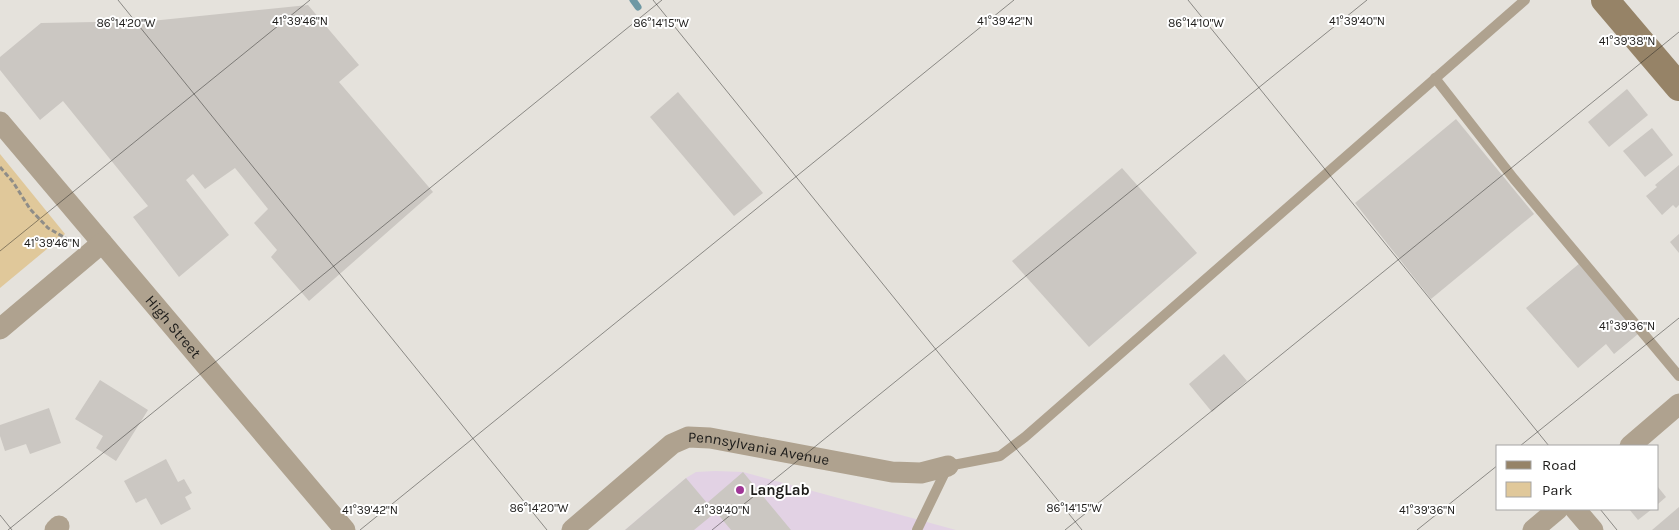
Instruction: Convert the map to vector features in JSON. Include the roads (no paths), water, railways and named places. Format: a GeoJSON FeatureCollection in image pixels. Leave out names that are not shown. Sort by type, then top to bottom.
{"type":"FeatureCollection","features":[{"type":"Feature","properties":{"kind":"street"},"geometry":{"type":"LineString","coordinates":[[1605,0],[1679,87]]}},
{"type":"Feature","properties":{"kind":"street","name":"High Street"},"geometry":{"type":"LineString","coordinates":[[0,122],[345,530]]}},
{"type":"Feature","properties":{"kind":"street"},"geometry":{"type":"LineString","coordinates":[[0,329],[102,243]]}},
{"type":"Feature","properties":{"kind":"street"},"geometry":{"type":"LineString","coordinates":[[1631,445],[1679,404]]}},
{"type":"Feature","properties":{"kind":"street","name":"Pennsylvania Avenue"},"geometry":{"type":"LineString","coordinates":[[572,530],[672,444],[688,437],[710,438],[892,472],[921,473],[948,466]]}},
{"type":"Feature","properties":{"kind":"street"},"geometry":{"type":"LineString","coordinates":[[1534,530],[1557,510]]}},
{"type":"Feature","properties":{"kind":"street"},"geometry":{"type":"LineString","coordinates":[[1576,510],[1593,530]]}},
{"type":"Feature","properties":{"kind":"lane"},"geometry":{"type":"LineString","coordinates":[[918,530],[948,466],[1000,456],[1025,436],[1525,0]]}},
{"type":"Feature","properties":{"kind":"lane"},"geometry":{"type":"LineString","coordinates":[[1435,78],[1514,179],[1679,376]]}},
{"type":"Feature","properties":{"kind":"waterway"},"geometry":{"type":"LineString","coordinates":[[633,0],[638,7]]}},
{"type":"Feature","properties":{"kind":"place","name":"LangLab"},"geometry":{"type":"Point","coordinates":[740,490]}}]}
